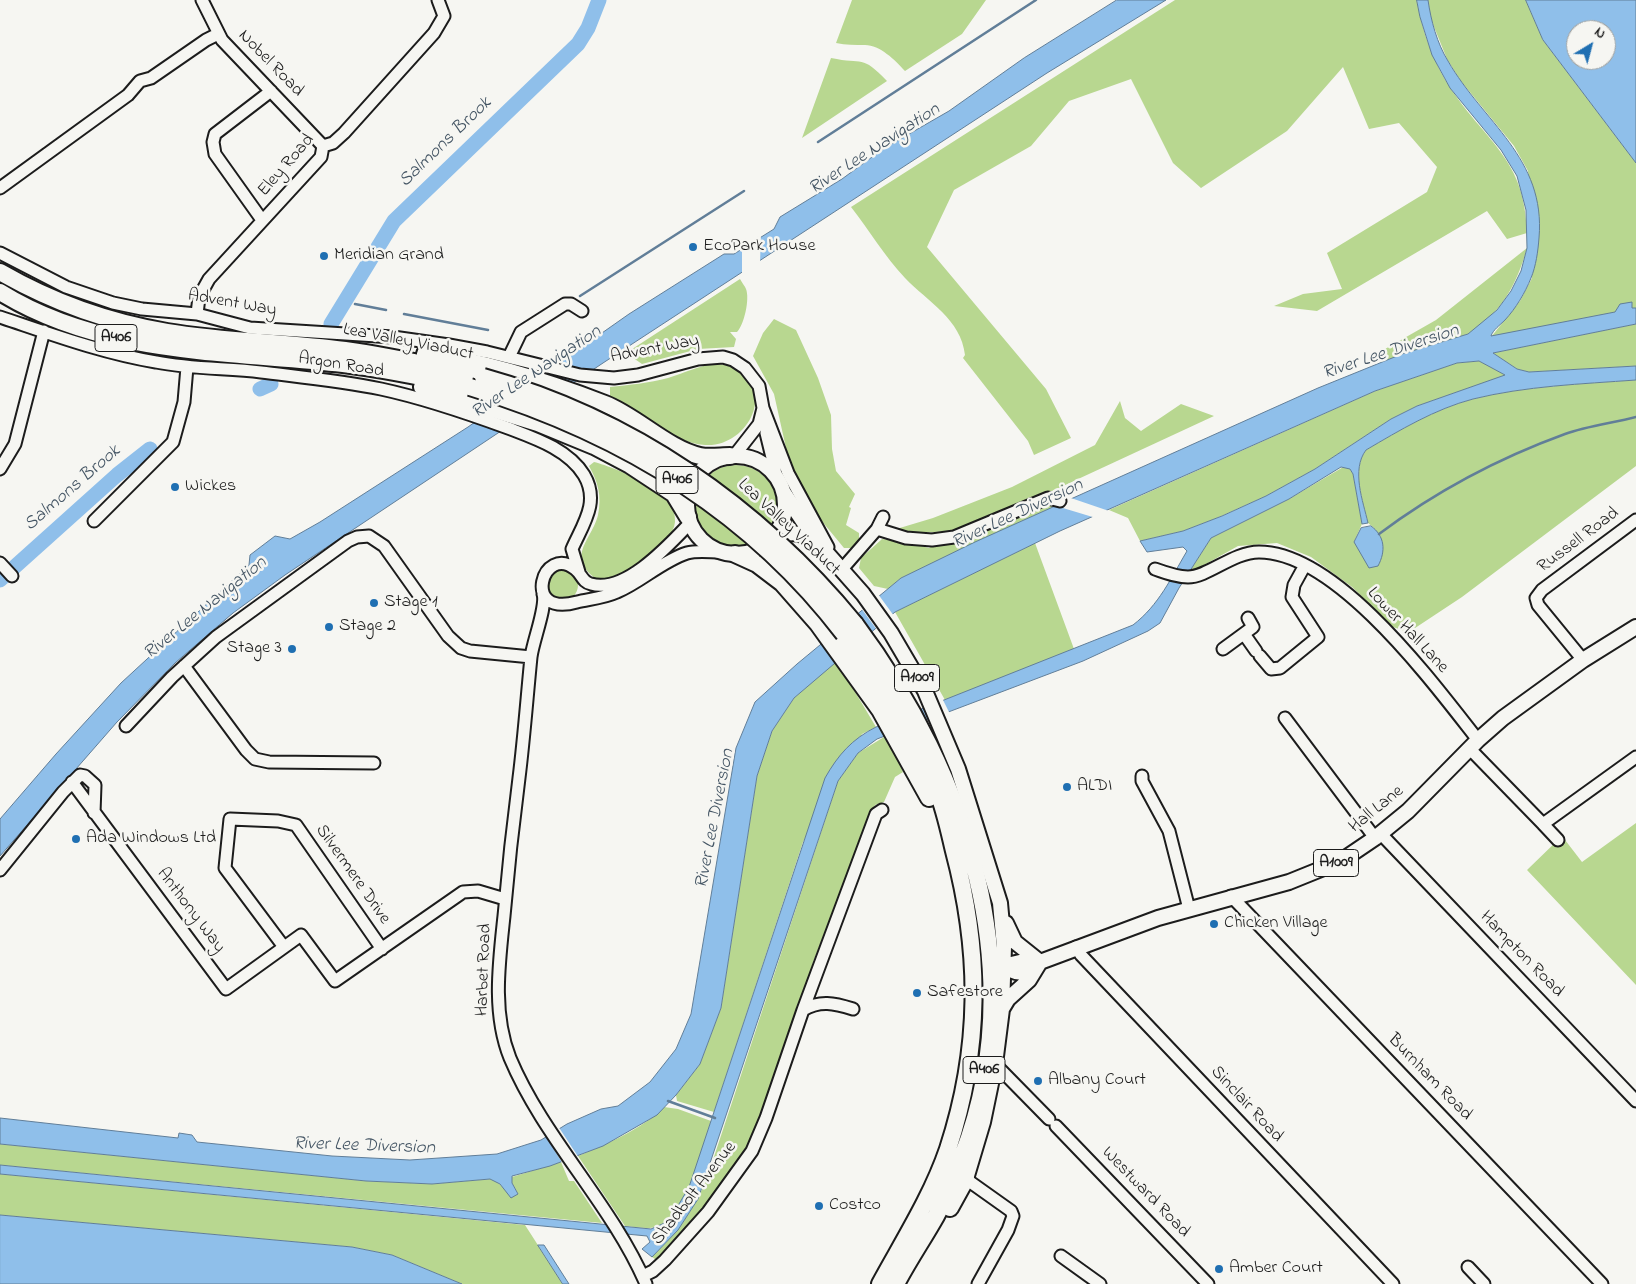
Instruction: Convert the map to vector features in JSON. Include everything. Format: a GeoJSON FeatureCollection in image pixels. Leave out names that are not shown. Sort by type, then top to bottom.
{"type":"FeatureCollection","features":[{"type":"Feature","properties":{"kind":"highway","name":"Lea Valley Viaduct"},"geometry":{"type":"LineString","coordinates":[[0,272],[60,302],[127,324],[168,332],[232,339],[344,357],[415,375],[476,382],[605,438],[692,490],[754,538],[805,587],[858,652],[942,783]]}},
{"type":"Feature","properties":{"kind":"highway","name":"Lea Valley Viaduct"},"geometry":{"type":"LineString","coordinates":[[0,292],[63,321],[113,338],[172,350],[240,355],[344,357]]}},
{"type":"Feature","properties":{"kind":"highway"},"geometry":{"type":"LineString","coordinates":[[344,357],[419,353],[476,382],[534,430],[594,446],[659,483],[674,494],[689,520]]}},
{"type":"Feature","properties":{"kind":"highway"},"geometry":{"type":"LineString","coordinates":[[476,382],[578,395],[607,405],[682,448],[700,456],[732,456]]}},
{"type":"Feature","properties":{"kind":"highway","name":"A406"},"geometry":{"type":"LineString","coordinates":[[728,553],[765,569],[782,583],[805,607],[866,689],[898,741],[942,783],[964,825],[981,895],[990,972],[990,1018],[979,1098],[962,1156],[936,1215],[896,1284]]}},
{"type":"Feature","properties":{"kind":"highway","name":"A406"},"geometry":{"type":"LineString","coordinates":[[880,1284],[939,1172],[957,1118],[971,1052],[974,979],[970,924],[950,835],[942,783]]}},
{"type":"Feature","properties":{"kind":"highway"},"geometry":{"type":"LineString","coordinates":[[906,1284],[966,1179]]}},
{"type":"Feature","properties":{"kind":"main road"},"geometry":{"type":"LineString","coordinates":[[732,456],[755,460],[769,469],[777,478],[784,493],[784,517],[778,531],[771,540],[756,550],[728,553],[702,540],[689,520],[687,497],[696,477],[709,464],[732,456]]}},
{"type":"Feature","properties":{"kind":"main road","name":"A1009"},"geometry":{"type":"LineString","coordinates":[[784,493],[817,542],[841,566],[891,633],[925,691],[942,783],[988,860],[1010,934],[1015,942],[1038,965]]}},
{"type":"Feature","properties":{"kind":"main road","name":"A1009"},"geometry":{"type":"LineString","coordinates":[[771,540],[791,532],[802,534],[817,542]]}},
{"type":"Feature","properties":{"kind":"main road","name":"Hall Lane"},"geometry":{"type":"LineString","coordinates":[[1002,967],[1013,973],[1028,973],[1038,965],[1076,947],[1231,896],[1313,874],[1341,861],[1378,836],[1414,805],[1474,744],[1503,718],[1583,660],[1636,627]]}},
{"type":"Feature","properties":{"kind":"main road","name":"A1009"},"geometry":{"type":"LineString","coordinates":[[988,860],[1002,967]]}},
{"type":"Feature","properties":{"kind":"main road"},"geometry":{"type":"LineString","coordinates":[[966,1179],[983,1122],[995,1064],[1002,1009],[1000,903]]}},
{"type":"Feature","properties":{"kind":"main road"},"geometry":{"type":"LineString","coordinates":[[1002,1009],[1008,999],[1026,984],[1038,965]]}},
{"type":"Feature","properties":{"kind":"main road"},"geometry":{"type":"LineString","coordinates":[[999,1026],[997,1011],[1002,967]]}},
{"type":"Feature","properties":{"kind":"street","name":"Nobel Road"},"geometry":{"type":"LineString","coordinates":[[202,0],[218,34],[323,146]]}},
{"type":"Feature","properties":{"kind":"street","name":"Eley Road"},"geometry":{"type":"LineString","coordinates":[[197,314],[201,290],[262,220],[321,157],[323,146],[333,142],[344,133],[434,33],[444,16],[438,0]]}},
{"type":"Feature","properties":{"kind":"street"},"geometry":{"type":"LineString","coordinates":[[0,188],[128,94],[140,81],[151,78],[206,40],[218,34]]}},
{"type":"Feature","properties":{"kind":"street"},"geometry":{"type":"LineString","coordinates":[[262,220],[215,154],[213,142],[215,134],[271,92]]}},
{"type":"Feature","properties":{"kind":"street","name":"Advent Way"},"geometry":{"type":"LineString","coordinates":[[0,254],[57,283],[107,301],[135,308],[197,314],[250,328],[393,337],[470,348],[580,375],[614,378],[638,375],[698,358],[724,357],[740,364],[754,377],[759,386],[763,408],[794,489],[841,566]]}},
{"type":"Feature","properties":{"kind":"street"},"geometry":{"type":"LineString","coordinates":[[510,357],[516,339],[528,327],[565,304],[571,304],[582,311]]}},
{"type":"Feature","properties":{"kind":"street","name":"Argon Road"},"geometry":{"type":"LineString","coordinates":[[0,317],[96,349],[186,367],[260,372],[381,389],[470,415],[534,430],[574,462],[588,484],[590,500],[588,516],[572,549],[564,553],[555,565],[549,569],[542,580],[544,594]]}},
{"type":"Feature","properties":{"kind":"street"},"geometry":{"type":"LineString","coordinates":[[0,469],[15,444],[44,331]]}},
{"type":"Feature","properties":{"kind":"street"},"geometry":{"type":"LineString","coordinates":[[94,521],[173,442],[184,402],[186,367]]}},
{"type":"Feature","properties":{"kind":"street"},"geometry":{"type":"LineString","coordinates":[[732,456],[759,424],[763,408]]}},
{"type":"Feature","properties":{"kind":"street"},"geometry":{"type":"LineString","coordinates":[[769,424],[766,433],[777,478]]}},
{"type":"Feature","properties":{"kind":"street"},"geometry":{"type":"LineString","coordinates":[[877,529],[906,538],[932,540],[954,538],[1048,498],[1060,501]]}},
{"type":"Feature","properties":{"kind":"street"},"geometry":{"type":"LineString","coordinates":[[841,566],[877,529],[883,517]]}},
{"type":"Feature","properties":{"kind":"street"},"geometry":{"type":"LineString","coordinates":[[555,565],[568,564],[580,574],[585,582],[599,586],[613,583],[642,568],[689,520]]}},
{"type":"Feature","properties":{"kind":"street","name":"Russell Road"},"geometry":{"type":"LineString","coordinates":[[1583,660],[1538,605],[1536,598],[1542,590],[1636,520]]}},
{"type":"Feature","properties":{"kind":"street"},"geometry":{"type":"LineString","coordinates":[[126,726],[184,666],[216,637],[348,541],[369,536],[384,546],[448,636],[461,648],[470,651],[531,657]]}},
{"type":"Feature","properties":{"kind":"street"},"geometry":{"type":"LineString","coordinates":[[539,620],[555,606],[573,603],[582,592],[580,574],[572,549]]}},
{"type":"Feature","properties":{"kind":"street","name":"Lower Hall Lane"},"geometry":{"type":"LineString","coordinates":[[1155,570],[1188,577],[1250,552],[1284,554],[1305,565],[1342,590],[1376,618],[1428,676],[1474,744],[1558,840]]}},
{"type":"Feature","properties":{"kind":"street"},"geometry":{"type":"LineString","coordinates":[[544,594],[548,600],[564,605],[616,592],[688,553],[728,553]]}},
{"type":"Feature","properties":{"kind":"street"},"geometry":{"type":"LineString","coordinates":[[1244,634],[1271,669],[1280,668],[1318,637],[1292,596],[1294,585],[1305,565]]}},
{"type":"Feature","properties":{"kind":"street","name":"Harbet Road"},"geometry":{"type":"LineString","coordinates":[[544,594],[545,600],[531,657],[505,899],[499,982],[500,1024],[510,1057],[544,1121],[610,1218],[645,1280]]}},
{"type":"Feature","properties":{"kind":"street"},"geometry":{"type":"LineString","coordinates":[[1223,649],[1253,627],[1248,618]]}},
{"type":"Feature","properties":{"kind":"street"},"geometry":{"type":"LineString","coordinates":[[184,666],[246,750],[256,759],[269,762],[374,762]]}},
{"type":"Feature","properties":{"kind":"street","name":"Hampton Road"},"geometry":{"type":"LineString","coordinates":[[1285,718],[1378,836],[1636,1101]]}},
{"type":"Feature","properties":{"kind":"street"},"geometry":{"type":"LineString","coordinates":[[1544,824],[1636,757]]}},
{"type":"Feature","properties":{"kind":"street"},"geometry":{"type":"LineString","coordinates":[[0,870],[72,782],[80,776],[85,776],[91,780],[95,786],[94,812]]}},
{"type":"Feature","properties":{"kind":"street"},"geometry":{"type":"LineString","coordinates":[[1142,776],[1142,781],[1169,831],[1189,909]]}},
{"type":"Feature","properties":{"kind":"street","name":"Anthony Way"},"geometry":{"type":"LineString","coordinates":[[72,782],[226,989],[284,947]]}},
{"type":"Feature","properties":{"kind":"street","name":"Shadbolt Avenue"},"geometry":{"type":"LineString","coordinates":[[645,1280],[708,1212],[752,1151],[766,1118],[803,1010],[876,814],[882,810]]}},
{"type":"Feature","properties":{"kind":"street","name":"Silvermere Drive"},"geometry":{"type":"LineString","coordinates":[[284,947],[225,868],[230,819],[296,825],[382,949]]}},
{"type":"Feature","properties":{"kind":"street"},"geometry":{"type":"LineString","coordinates":[[284,947],[301,935],[335,980],[462,892],[478,891],[505,899]]}},
{"type":"Feature","properties":{"kind":"street","name":"Burnham Road"},"geometry":{"type":"LineString","coordinates":[[1231,896],[1602,1284]]}},
{"type":"Feature","properties":{"kind":"street","name":"Sinclair Road"},"geometry":{"type":"LineString","coordinates":[[1076,947],[1081,955],[1393,1284]]}},
{"type":"Feature","properties":{"kind":"street"},"geometry":{"type":"LineString","coordinates":[[803,1010],[824,1002],[853,1009]]}},
{"type":"Feature","properties":{"kind":"street","name":"Westward Road"},"geometry":{"type":"LineString","coordinates":[[995,1064],[1208,1284]]}},
{"type":"Feature","properties":{"kind":"street"},"geometry":{"type":"LineString","coordinates":[[966,1179],[1011,1211],[1013,1216],[1011,1226],[978,1284]]}},
{"type":"Feature","properties":{"kind":"street"},"geometry":{"type":"LineString","coordinates":[[1061,1256],[1100,1284]]}},
{"type":"Feature","properties":{"kind":"street"},"geometry":{"type":"LineString","coordinates":[[1468,1267],[1484,1284]]}},
{"type":"Feature","properties":{"kind":"green space"},"geometry":{"type":"Polygon","coordinates":[[[852,0],[986,0],[962,34],[905,71],[882,50],[865,45],[836,43],[852,0]]]}},
{"type":"Feature","properties":{"kind":"green space"},"geometry":{"type":"Polygon","coordinates":[[[1175,0],[1417,0],[1429,46],[1445,79],[1512,169],[1525,208],[1527,233],[1507,239],[1487,211],[1317,311],[1274,306],[1303,294],[1342,289],[1327,253],[1427,192],[1437,167],[1399,123],[1369,129],[1343,67],[1287,131],[1201,188],[1173,163],[1131,79],[1069,101],[1031,146],[954,190],[927,247],[1046,389],[1071,438],[1034,455],[1028,441],[963,358],[965,355],[962,342],[950,321],[898,270],[851,207],[1175,0]]]}},
{"type":"Feature","properties":{"kind":"green space"},"geometry":{"type":"Polygon","coordinates":[[[1428,0],[1526,0],[1543,40],[1636,163],[1636,308],[1491,337],[1520,301],[1532,278],[1528,171],[1514,146],[1460,80],[1447,59],[1430,17],[1428,0]]]}},
{"type":"Feature","properties":{"kind":"green space"},"geometry":{"type":"Polygon","coordinates":[[[831,58],[867,64],[887,81],[802,138],[831,58]]]}},
{"type":"Feature","properties":{"kind":"green space"},"geometry":{"type":"Polygon","coordinates":[[[1527,248],[1513,286],[1499,307],[1480,326],[1468,334],[1382,362],[1378,353],[1436,320],[1527,248]]]}},
{"type":"Feature","properties":{"kind":"green space"},"geometry":{"type":"Polygon","coordinates":[[[740,279],[746,289],[747,305],[740,329],[737,332],[730,332],[736,339],[734,347],[698,349],[642,364],[626,353],[740,279]]]}},
{"type":"Feature","properties":{"kind":"green space"},"geometry":{"type":"Polygon","coordinates":[[[774,319],[796,330],[818,378],[831,415],[832,449],[836,471],[855,494],[849,507],[851,508],[846,525],[859,533],[859,541],[852,548],[844,548],[811,508],[790,466],[774,394],[753,356],[763,333],[774,319]]]}},
{"type":"Feature","properties":{"kind":"green space"},"geometry":{"type":"Polygon","coordinates":[[[1636,324],[1636,366],[1529,372],[1517,369],[1493,353],[1636,324]]]}},
{"type":"Feature","properties":{"kind":"green space"},"geometry":{"type":"Polygon","coordinates":[[[1479,361],[1506,375],[1417,406],[1391,419],[1315,469],[1266,496],[1217,518],[1183,531],[1140,541],[1128,518],[1109,510],[1375,391],[1457,363],[1479,361]]]}},
{"type":"Feature","properties":{"kind":"green space"},"geometry":{"type":"Polygon","coordinates":[[[716,363],[732,367],[747,378],[754,390],[755,403],[752,416],[744,428],[733,437],[720,443],[705,445],[679,438],[610,396],[610,387],[661,380],[716,363]]]}},
{"type":"Feature","properties":{"kind":"green space"},"geometry":{"type":"Polygon","coordinates":[[[1636,380],[1636,466],[1462,597],[1406,634],[1402,630],[1393,627],[1352,587],[1311,557],[1277,543],[1238,546],[1188,574],[1211,538],[1289,499],[1345,466],[1353,474],[1362,524],[1354,542],[1374,528],[1368,523],[1361,496],[1359,467],[1366,450],[1431,414],[1473,399],[1513,391],[1636,380]]]}},
{"type":"Feature","properties":{"kind":"green space"},"geometry":{"type":"Polygon","coordinates":[[[1120,401],[1125,418],[1141,431],[1181,404],[1214,416],[1048,493],[956,531],[911,533],[893,530],[933,518],[1012,487],[1095,445],[1120,401]]]}},
{"type":"Feature","properties":{"kind":"green space"},"geometry":{"type":"Polygon","coordinates":[[[594,462],[645,483],[667,501],[674,511],[675,522],[667,539],[647,558],[620,574],[598,580],[588,572],[581,556],[595,524],[600,502],[595,478],[589,466],[594,462]]]}},
{"type":"Feature","properties":{"kind":"green space"},"geometry":{"type":"Polygon","coordinates":[[[736,465],[752,468],[765,477],[774,490],[777,506],[774,522],[765,535],[752,544],[736,547],[720,544],[707,535],[698,522],[695,506],[698,490],[707,477],[720,468],[736,465]]]}},
{"type":"Feature","properties":{"kind":"green space"},"geometry":{"type":"Polygon","coordinates":[[[1047,504],[1053,507],[901,578],[888,589],[874,586],[859,568],[861,558],[882,539],[924,543],[925,547],[929,548],[934,544],[966,539],[1013,516],[1047,504]]]}},
{"type":"Feature","properties":{"kind":"green space"},"geometry":{"type":"Polygon","coordinates":[[[1035,543],[1074,649],[945,700],[895,612],[1035,543]]]}},
{"type":"Feature","properties":{"kind":"green space"},"geometry":{"type":"Polygon","coordinates":[[[562,569],[573,574],[578,585],[573,596],[562,601],[551,596],[546,585],[551,574],[562,569]]]}},
{"type":"Feature","properties":{"kind":"green space"},"geometry":{"type":"Polygon","coordinates":[[[836,660],[876,727],[862,734],[803,842],[714,1112],[677,1101],[676,1095],[700,1064],[721,1008],[757,776],[772,731],[794,698],[836,660]]]}},
{"type":"Feature","properties":{"kind":"green space"},"geometry":{"type":"Polygon","coordinates":[[[884,737],[888,738],[903,772],[895,777],[884,802],[875,805],[813,962],[792,1039],[762,1122],[742,1162],[709,1205],[658,1261],[652,1257],[684,1220],[707,1178],[838,781],[858,753],[884,737]]]}},
{"type":"Feature","properties":{"kind":"green space"},"geometry":{"type":"Polygon","coordinates":[[[1636,823],[1636,985],[1527,870],[1562,836],[1582,862],[1636,823]]]}},
{"type":"Feature","properties":{"kind":"green space"},"geometry":{"type":"Polygon","coordinates":[[[664,1107],[678,1109],[711,1121],[698,1163],[686,1195],[669,1220],[651,1228],[625,1226],[578,1156],[635,1129],[664,1107]]]}},
{"type":"Feature","properties":{"kind":"green space"},"geometry":{"type":"Polygon","coordinates":[[[0,1144],[366,1181],[432,1184],[490,1179],[495,1180],[505,1189],[518,1194],[512,1183],[512,1177],[561,1162],[569,1181],[574,1181],[602,1223],[0,1165],[0,1144]]]}},
{"type":"Feature","properties":{"kind":"green space"},"geometry":{"type":"Polygon","coordinates":[[[0,1174],[525,1225],[563,1284],[462,1284],[392,1255],[352,1247],[0,1215],[0,1174]]]}},
{"type":"Feature","properties":{"kind":"water","name":"River Lee Navigation"},"geometry":{"type":"Polygon","coordinates":[[[1117,0],[1166,0],[1047,73],[603,363],[285,575],[233,613],[175,663],[117,722],[0,856],[0,819],[121,683],[249,565],[250,555],[275,536],[290,539],[320,522],[468,427],[629,314],[724,254],[734,254],[774,229],[780,217],[842,179],[883,149],[949,111],[1024,58],[1117,0]]]}},
{"type":"Feature","properties":{"kind":"water"},"geometry":{"type":"Polygon","coordinates":[[[1417,0],[1428,0],[1435,32],[1448,61],[1462,83],[1509,142],[1523,163],[1533,185],[1539,210],[1538,248],[1531,278],[1523,295],[1491,336],[1615,312],[1620,304],[1632,302],[1632,308],[1636,308],[1636,324],[1493,353],[1517,369],[1529,372],[1636,366],[1636,380],[1513,391],[1473,399],[1431,414],[1366,450],[1359,467],[1359,476],[1361,496],[1368,523],[1362,524],[1353,474],[1350,469],[1341,467],[1289,499],[1211,538],[1179,588],[1160,623],[1148,631],[1083,661],[877,739],[858,753],[838,781],[698,1199],[678,1230],[652,1257],[642,1249],[650,1242],[647,1236],[0,1174],[0,1165],[651,1229],[669,1221],[689,1187],[825,778],[846,748],[876,727],[1133,625],[1157,600],[1187,551],[1183,547],[1147,552],[1140,541],[1183,531],[1266,496],[1315,469],[1391,419],[1417,406],[1505,375],[1479,361],[1457,363],[1375,391],[1060,531],[895,612],[794,698],[772,731],[757,776],[721,1008],[700,1064],[676,1095],[657,1115],[603,1146],[550,1166],[512,1176],[512,1183],[518,1194],[511,1198],[500,1184],[490,1179],[432,1184],[366,1181],[0,1144],[0,1118],[178,1138],[179,1133],[192,1135],[197,1142],[332,1156],[410,1160],[497,1154],[541,1140],[567,1124],[601,1109],[618,1106],[650,1082],[676,1049],[691,1014],[736,748],[755,702],[797,664],[901,578],[975,542],[1318,388],[1402,354],[1468,334],[1497,310],[1511,291],[1521,271],[1527,248],[1526,210],[1517,176],[1501,150],[1450,88],[1432,55],[1420,17],[1417,0]]]}},
{"type":"Feature","properties":{"kind":"water"},"geometry":{"type":"Polygon","coordinates":[[[1526,0],[1636,0],[1636,163],[1543,40],[1526,0]]]}},
{"type":"Feature","properties":{"kind":"water"},"geometry":{"type":"Polygon","coordinates":[[[1371,526],[1379,534],[1383,549],[1378,566],[1369,568],[1354,542],[1361,528],[1371,526]]]}},
{"type":"Feature","properties":{"kind":"water"},"geometry":{"type":"Polygon","coordinates":[[[0,1215],[352,1247],[392,1255],[462,1284],[0,1284],[0,1215]]]}},
{"type":"Feature","properties":{"kind":"water"},"geometry":{"type":"Polygon","coordinates":[[[538,1245],[544,1245],[569,1284],[563,1284],[538,1245]]]}},
{"type":"Feature","properties":{"kind":"pier"},"geometry":{"type":"Polygon","coordinates":[[[761,234],[760,263],[742,275],[742,247],[761,234]]]}},
{"type":"Feature","properties":{"kind":"pier"},"geometry":{"type":"Polygon","coordinates":[[[1068,497],[1109,511],[1096,518],[1053,505],[1068,497]]]}},
{"type":"Feature","properties":{"kind":"pier"},"geometry":{"type":"Polygon","coordinates":[[[878,594],[894,616],[877,630],[861,608],[878,594]]]}},
{"type":"Feature","properties":{"kind":"pier"},"geometry":{"type":"Polygon","coordinates":[[[942,698],[950,714],[930,722],[922,706],[942,698]]]}},
{"type":"Feature","properties":{"kind":"pier"},"geometry":{"type":"Polygon","coordinates":[[[558,1126],[579,1158],[563,1164],[545,1135],[558,1126]]]}},
{"type":"Feature","properties":{"kind":"waterway","name":"Salmons Brook"},"geometry":{"type":"LineString","coordinates":[[331,324],[394,221],[578,44],[588,28],[599,0]]}},
{"type":"Feature","properties":{"kind":"waterway"},"geometry":{"type":"LineString","coordinates":[[818,142],[1036,0]]}},
{"type":"Feature","properties":{"kind":"waterway"},"geometry":{"type":"LineString","coordinates":[[580,296],[744,191]]}},
{"type":"Feature","properties":{"kind":"waterway"},"geometry":{"type":"LineString","coordinates":[[355,304],[386,310]]}},
{"type":"Feature","properties":{"kind":"waterway"},"geometry":{"type":"LineString","coordinates":[[404,314],[488,330]]}},
{"type":"Feature","properties":{"kind":"waterway","name":"Salmons Brook"},"geometry":{"type":"LineString","coordinates":[[260,389],[271,384]]}},
{"type":"Feature","properties":{"kind":"waterway"},"geometry":{"type":"LineString","coordinates":[[1379,534],[1445,490],[1492,465],[1540,443],[1573,431],[1636,417]]}},
{"type":"Feature","properties":{"kind":"waterway","name":"Salmons Brook"},"geometry":{"type":"LineString","coordinates":[[0,580],[117,475],[150,449]]}},
{"type":"Feature","properties":{"kind":"waterway"},"geometry":{"type":"LineString","coordinates":[[668,1101],[715,1118]]}},
{"type":"Feature","properties":{"kind":"place","name":"EcoPark House"},"geometry":{"type":"Point","coordinates":[693,247]}},
{"type":"Feature","properties":{"kind":"place","name":"Meridian Grand"},"geometry":{"type":"Point","coordinates":[324,256]}},
{"type":"Feature","properties":{"kind":"place","name":"Wickes"},"geometry":{"type":"Point","coordinates":[175,487]}},
{"type":"Feature","properties":{"kind":"place","name":"Stage 1"},"geometry":{"type":"Point","coordinates":[374,603]}},
{"type":"Feature","properties":{"kind":"place","name":"Stage 2"},"geometry":{"type":"Point","coordinates":[329,627]}},
{"type":"Feature","properties":{"kind":"place","name":"Stage 3"},"geometry":{"type":"Point","coordinates":[292,649]}},
{"type":"Feature","properties":{"kind":"place","name":"ALDI"},"geometry":{"type":"Point","coordinates":[1067,787]}},
{"type":"Feature","properties":{"kind":"place","name":"Ada Windows Ltd"},"geometry":{"type":"Point","coordinates":[76,839]}},
{"type":"Feature","properties":{"kind":"place","name":"Chicken Village"},"geometry":{"type":"Point","coordinates":[1214,924]}},
{"type":"Feature","properties":{"kind":"place","name":"Safestore"},"geometry":{"type":"Point","coordinates":[917,993]}},
{"type":"Feature","properties":{"kind":"place","name":"Albany Court"},"geometry":{"type":"Point","coordinates":[1038,1081]}},
{"type":"Feature","properties":{"kind":"place","name":"Costco"},"geometry":{"type":"Point","coordinates":[819,1206]}},
{"type":"Feature","properties":{"kind":"place","name":"Amber Court"},"geometry":{"type":"Point","coordinates":[1219,1269]}},
{"type":"Feature","properties":{"kind":"water label","name":"River Lee Diversion"},"geometry":{"type":"Point","coordinates":[1391,353]}},
{"type":"Feature","properties":{"kind":"water label","name":"River Lee Diversion"},"geometry":{"type":"Point","coordinates":[1018,515]}},
{"type":"Feature","properties":{"kind":"water label","name":"River Lee Diversion"},"geometry":{"type":"Point","coordinates":[716,819]}},
{"type":"Feature","properties":{"kind":"water label","name":"River Lee Diversion"},"geometry":{"type":"Point","coordinates":[364,1147]}}]}
